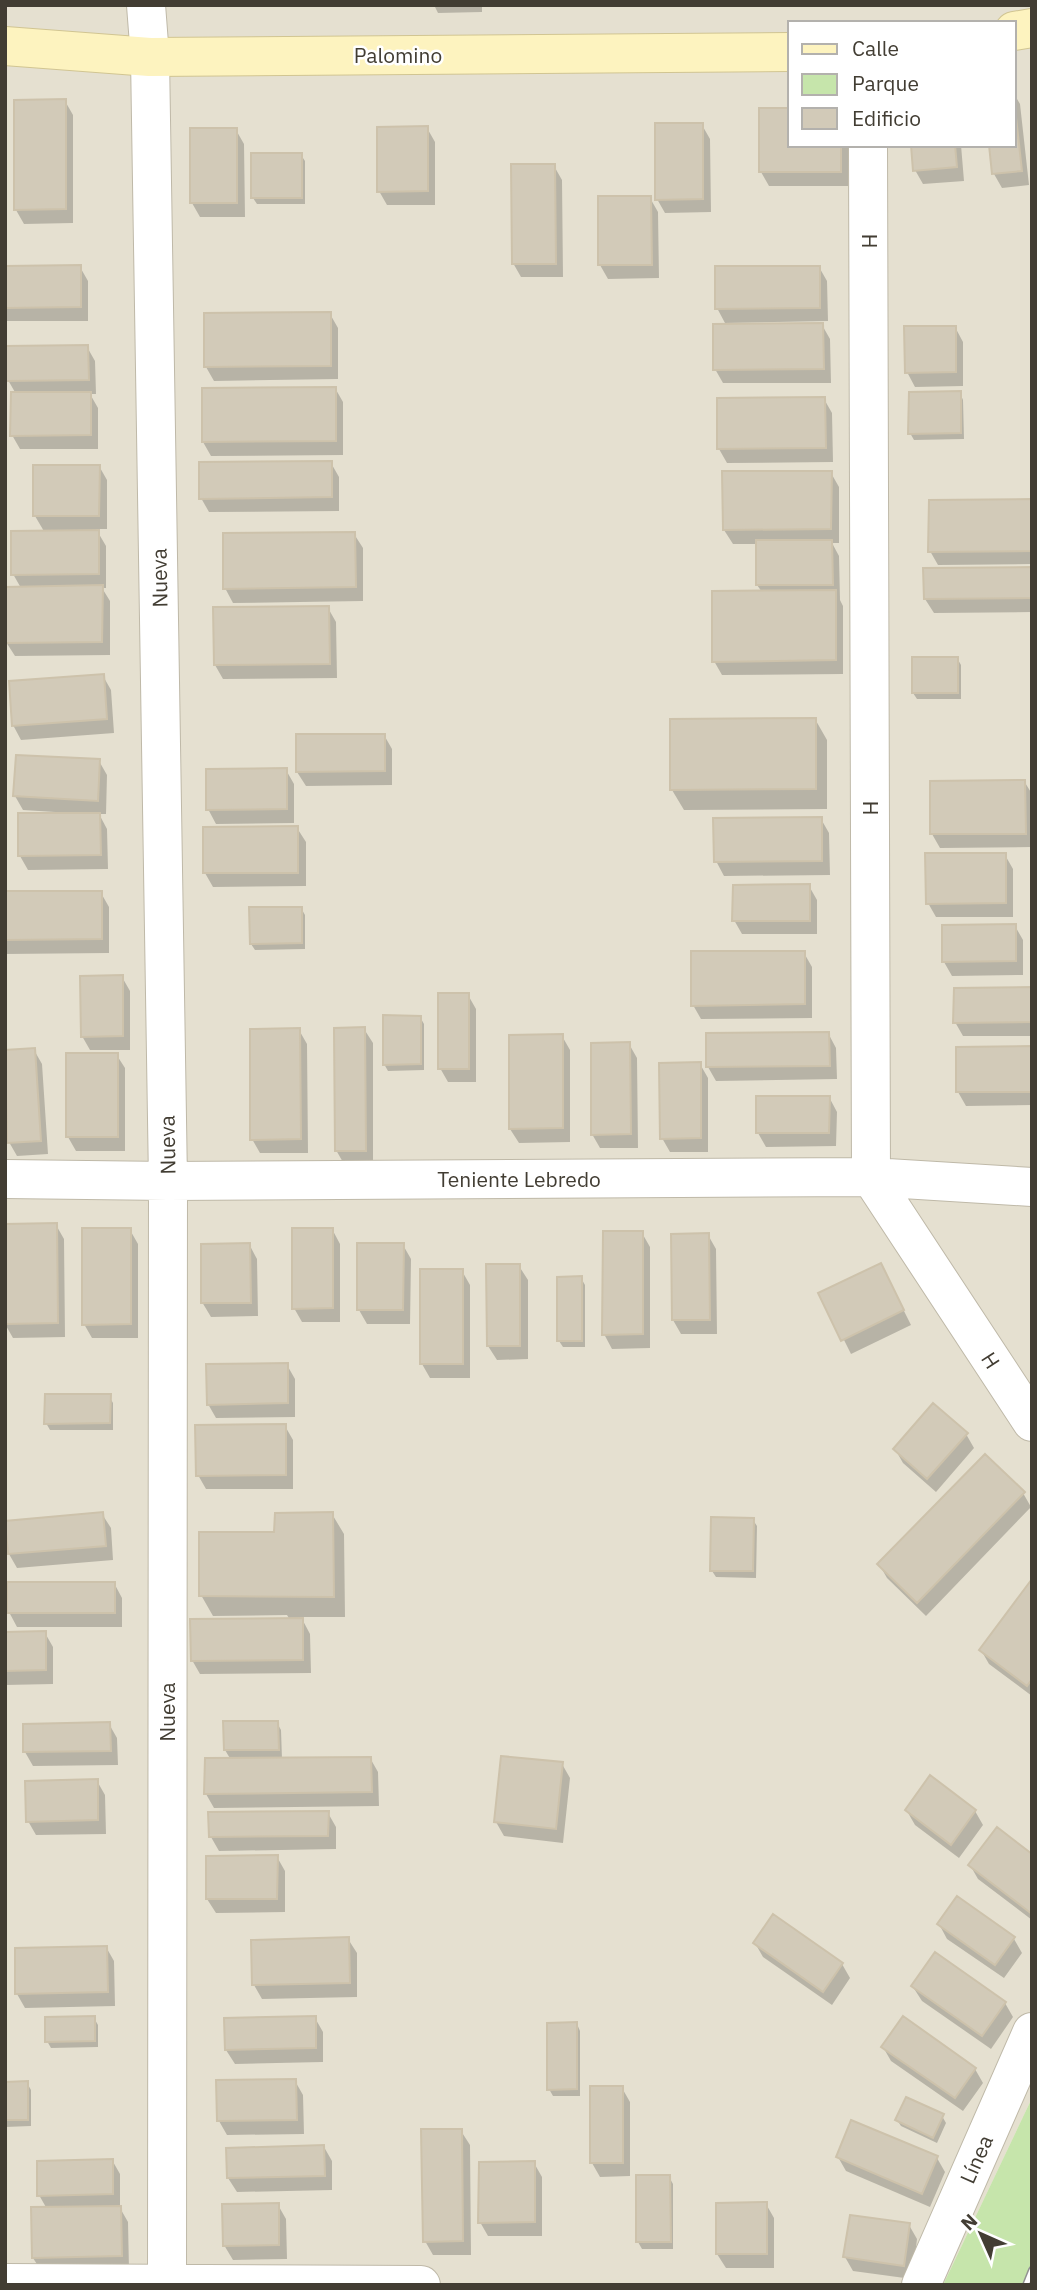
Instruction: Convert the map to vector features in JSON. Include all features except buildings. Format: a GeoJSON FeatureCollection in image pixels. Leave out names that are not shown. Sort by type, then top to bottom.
{"type":"FeatureCollection","features":[{"type":"Feature","properties":{"kind":"street","name":"Nueva"},"geometry":{"type":"LineString","coordinates":[[146,5],[150,57],[168,1181],[167,2284]]}},
{"type":"Feature","properties":{"kind":"street","name":"Palomino"},"geometry":{"type":"LineString","coordinates":[[5,46],[150,57],[788,52]]}},
{"type":"Feature","properties":{"kind":"street","name":"H"},"geometry":{"type":"LineString","coordinates":[[869,147],[871,1177],[1032,1422]]}},
{"type":"Feature","properties":{"kind":"street","name":"Teniente Lebredo"},"geometry":{"type":"LineString","coordinates":[[5,1179],[168,1181],[871,1177],[1032,1187]]}},
{"type":"Feature","properties":{"kind":"street","name":"Línea"},"geometry":{"type":"LineString","coordinates":[[920,2285],[1032,2032]]}},
{"type":"Feature","properties":{"kind":"street"},"geometry":{"type":"LineString","coordinates":[[5,2283],[421,2285]]}},
{"type":"Feature","properties":{"kind":"shaded area"},"geometry":{"type":"Polygon","coordinates":[[[5,5],[1032,5],[1032,2098],[943,2285],[5,2285],[5,5]]]}},
{"type":"Feature","properties":{"kind":"green space"},"geometry":{"type":"Polygon","coordinates":[[[1032,2098],[1032,2285],[943,2285],[1032,2098]]]}},
{"type":"Feature","properties":{"kind":"railway"},"geometry":{"type":"LineString","coordinates":[[1026,2285],[1032,2270]]}}]}
